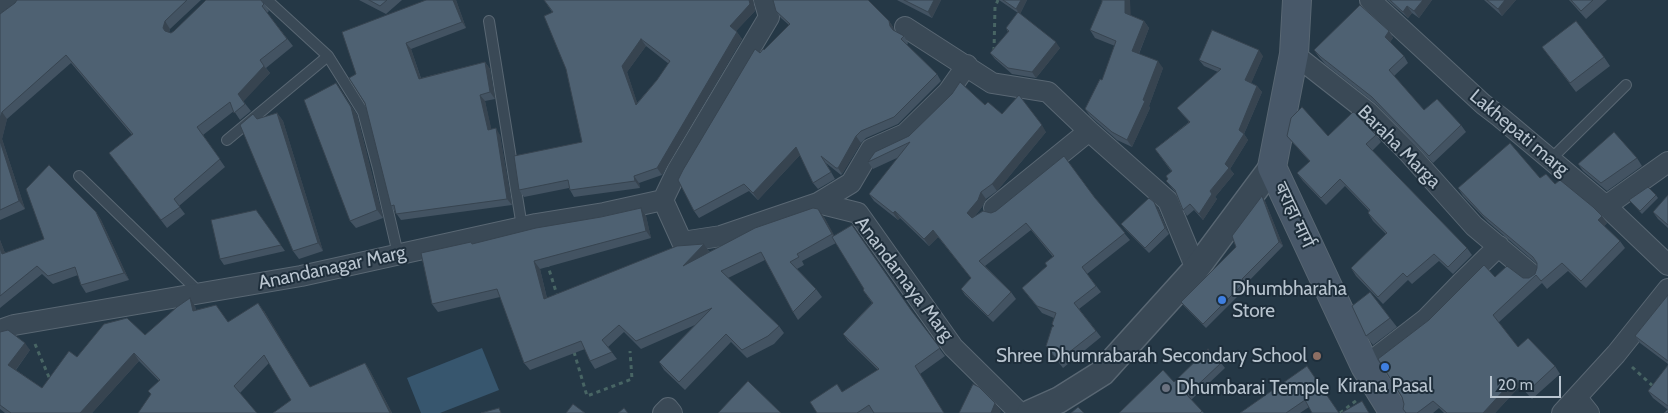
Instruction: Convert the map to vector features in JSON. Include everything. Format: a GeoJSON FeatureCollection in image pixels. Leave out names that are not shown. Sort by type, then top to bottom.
{"type":"FeatureCollection","features":[{"type":"Feature","properties":{"kind":"main road","name":"बराहा मार्ग"},"geometry":{"type":"LineString","coordinates":[[1297,0],[1294,54],[1272,167],[1365,366],[1394,413]]}},
{"type":"Feature","properties":{"kind":"street"},"geometry":{"type":"LineString","coordinates":[[0,9],[11,0]]}},
{"type":"Feature","properties":{"kind":"street"},"geometry":{"type":"LineString","coordinates":[[764,0],[769,17],[677,171],[662,200],[682,242],[721,236],[818,203],[851,183],[871,149],[905,134],[948,92],[967,66]]}},
{"type":"Feature","properties":{"kind":"street","name":"Lakhepati marg"},"geometry":{"type":"LineString","coordinates":[[1370,0],[1483,104],[1606,206],[1668,265]]}},
{"type":"Feature","properties":{"kind":"street"},"geometry":{"type":"LineString","coordinates":[[906,27],[992,83],[1048,92],[1168,201],[1196,269]]}},
{"type":"Feature","properties":{"kind":"street","name":"Baraha Marga"},"geometry":{"type":"LineString","coordinates":[[1294,54],[1368,112],[1474,226],[1531,274]]}},
{"type":"Feature","properties":{"kind":"street"},"geometry":{"type":"LineString","coordinates":[[994,208],[1089,131]]}},
{"type":"Feature","properties":{"kind":"street"},"geometry":{"type":"LineString","coordinates":[[1606,206],[1668,162]]}},
{"type":"Feature","properties":{"kind":"street"},"geometry":{"type":"LineString","coordinates":[[1030,413],[1059,400],[1102,372],[1196,269],[1272,167]]}},
{"type":"Feature","properties":{"kind":"street","name":"Anandanagar Marg"},"geometry":{"type":"LineString","coordinates":[[7,328],[301,276],[522,227],[604,213],[662,200]]}},
{"type":"Feature","properties":{"kind":"street","name":"Anandamaya Marg"},"geometry":{"type":"LineString","coordinates":[[818,203],[858,213],[953,347],[1020,413]]}},
{"type":"Feature","properties":{"kind":"street"},"geometry":{"type":"LineString","coordinates":[[1365,366],[1426,319],[1499,246]]}},
{"type":"Feature","properties":{"kind":"street"},"geometry":{"type":"LineString","coordinates":[[1562,413],[1616,354],[1668,289]]}},
{"type":"Feature","properties":{"kind":"street"},"geometry":{"type":"LineString","coordinates":[[1577,398],[1589,413]]}},
{"type":"Feature","properties":{"kind":"street"},"geometry":{"type":"LineString","coordinates":[[663,413],[668,408],[672,413]]}},
{"type":"Feature","properties":{"kind":"lane"},"geometry":{"type":"LineString","coordinates":[[267,0],[328,56],[363,112],[398,254]]}},
{"type":"Feature","properties":{"kind":"lane"},"geometry":{"type":"LineString","coordinates":[[489,21],[522,227]]}},
{"type":"Feature","properties":{"kind":"lane"},"geometry":{"type":"LineString","coordinates":[[227,140],[328,56]]}},
{"type":"Feature","properties":{"kind":"lane"},"geometry":{"type":"LineString","coordinates":[[1550,160],[1626,85]]}},
{"type":"Feature","properties":{"kind":"lane"},"geometry":{"type":"LineString","coordinates":[[79,176],[200,293]]}},
{"type":"Feature","properties":{"kind":"path"},"geometry":{"type":"LineString","coordinates":[[967,66],[995,51],[995,7],[998,0]]}},
{"type":"Feature","properties":{"kind":"path"},"geometry":{"type":"LineString","coordinates":[[547,262],[559,300]]}},
{"type":"Feature","properties":{"kind":"path"},"geometry":{"type":"LineString","coordinates":[[7,328],[37,345],[53,388]]}},
{"type":"Feature","properties":{"kind":"path"},"geometry":{"type":"LineString","coordinates":[[573,348],[587,396],[632,379],[630,351]]}},
{"type":"Feature","properties":{"kind":"path"},"geometry":{"type":"LineString","coordinates":[[1616,354],[1655,388]]}},
{"type":"Feature","properties":{"kind":"water"},"geometry":{"type":"Polygon","coordinates":[[[482,348],[499,390],[440,413],[421,413],[407,378],[482,348]]]}},
{"type":"Feature","properties":{"kind":"building"},"geometry":{"type":"Polygon","coordinates":[[[17,0],[187,0],[165,21],[163,28],[171,33],[206,0],[261,0],[264,4],[262,6],[287,39],[260,60],[264,66],[238,94],[245,104],[234,113],[230,102],[197,127],[220,159],[174,199],[180,207],[161,220],[109,153],[133,134],[66,55],[2,112],[0,118],[0,14],[17,0]]]}},
{"type":"Feature","properties":{"kind":"building"},"geometry":{"type":"Polygon","coordinates":[[[369,0],[387,0],[380,6],[369,0]]]}},
{"type":"Feature","properties":{"kind":"building"},"geometry":{"type":"Polygon","coordinates":[[[426,0],[453,0],[462,22],[406,43],[419,79],[485,62],[490,92],[480,95],[488,130],[496,128],[507,199],[396,214],[394,205],[391,206],[365,103],[349,78],[356,74],[342,32],[426,0]]]}},
{"type":"Feature","properties":{"kind":"building"},"geometry":{"type":"Polygon","coordinates":[[[544,0],[749,0],[750,4],[730,26],[737,32],[657,168],[634,176],[635,181],[570,190],[568,180],[519,190],[514,156],[582,142],[566,69],[544,16],[553,12],[544,0]],[[641,39],[622,66],[636,105],[657,80],[670,61],[641,39]]]}},
{"type":"Feature","properties":{"kind":"building"},"geometry":{"type":"Polygon","coordinates":[[[773,0],[868,0],[889,21],[893,30],[904,36],[901,39],[937,74],[894,117],[861,131],[856,136],[838,168],[821,156],[831,172],[813,183],[796,147],[753,193],[744,184],[694,211],[678,180],[755,49],[760,53],[790,24],[776,11],[773,0]]]}},
{"type":"Feature","properties":{"kind":"building"},"geometry":{"type":"Polygon","coordinates":[[[904,0],[934,0],[928,12],[904,0]]]}},
{"type":"Feature","properties":{"kind":"building"},"geometry":{"type":"Polygon","coordinates":[[[1003,0],[1021,0],[1016,9],[1003,0]]]}},
{"type":"Feature","properties":{"kind":"building"},"geometry":{"type":"Polygon","coordinates":[[[1102,0],[1125,0],[1125,13],[1144,21],[1132,51],[1158,61],[1143,100],[1145,101],[1127,140],[1112,132],[1085,109],[1100,79],[1102,80],[1116,41],[1090,30],[1102,0]]]}},
{"type":"Feature","properties":{"kind":"building"},"geometry":{"type":"Polygon","coordinates":[[[1390,0],[1423,0],[1414,11],[1407,6],[1403,12],[1390,0]]]}},
{"type":"Feature","properties":{"kind":"building"},"geometry":{"type":"Polygon","coordinates":[[[1487,0],[1505,0],[1498,9],[1487,0]]]}},
{"type":"Feature","properties":{"kind":"building"},"geometry":{"type":"Polygon","coordinates":[[[1571,0],[1593,0],[1581,11],[1571,0]]]}},
{"type":"Feature","properties":{"kind":"building"},"geometry":{"type":"Polygon","coordinates":[[[1360,5],[1389,31],[1385,37],[1404,56],[1389,70],[1424,110],[1437,99],[1461,125],[1429,156],[1372,97],[1314,50],[1360,5]]]}},
{"type":"Feature","properties":{"kind":"building"},"geometry":{"type":"Polygon","coordinates":[[[1018,12],[1056,42],[1032,72],[1008,68],[990,53],[1009,31],[1006,28],[1018,12]]]}},
{"type":"Feature","properties":{"kind":"building"},"geometry":{"type":"Polygon","coordinates":[[[1576,21],[1604,57],[1570,83],[1542,47],[1576,21]]]}},
{"type":"Feature","properties":{"kind":"building"},"geometry":{"type":"Polygon","coordinates":[[[1212,30],[1259,50],[1245,80],[1257,86],[1239,130],[1244,134],[1225,164],[1229,168],[1210,191],[1212,194],[1199,214],[1190,204],[1183,210],[1175,190],[1166,181],[1168,179],[1166,176],[1172,171],[1155,149],[1190,122],[1177,108],[1221,69],[1199,60],[1212,30]]]}},
{"type":"Feature","properties":{"kind":"building"},"geometry":{"type":"Polygon","coordinates":[[[960,82],[985,105],[988,102],[1002,114],[1019,95],[1042,125],[992,184],[981,192],[978,200],[967,213],[972,218],[983,211],[991,213],[996,211],[1064,156],[1095,198],[1125,233],[1082,267],[1096,286],[1074,303],[1096,331],[1058,361],[1046,346],[1054,326],[1052,324],[1056,313],[1037,306],[1022,288],[1047,266],[1045,263],[1054,256],[1026,223],[979,261],[1011,292],[988,316],[961,289],[971,278],[933,230],[924,239],[895,211],[893,213],[869,194],[910,142],[868,162],[875,152],[909,136],[952,94],[960,82]]]}},
{"type":"Feature","properties":{"kind":"building"},"geometry":{"type":"Polygon","coordinates":[[[336,83],[351,107],[377,210],[350,221],[304,100],[336,83]]]}},
{"type":"Feature","properties":{"kind":"building"},"geometry":{"type":"Polygon","coordinates":[[[1302,107],[1328,136],[1353,112],[1355,113],[1376,135],[1366,144],[1467,248],[1448,267],[1434,254],[1407,277],[1403,273],[1378,297],[1351,268],[1387,233],[1368,213],[1370,210],[1340,179],[1321,198],[1297,173],[1310,161],[1287,136],[1291,118],[1302,107]]]}},
{"type":"Feature","properties":{"kind":"building"},"geometry":{"type":"Polygon","coordinates":[[[277,113],[318,243],[293,251],[240,125],[253,114],[257,119],[277,113]]]}},
{"type":"Feature","properties":{"kind":"building"},"geometry":{"type":"Polygon","coordinates":[[[1614,132],[1637,158],[1601,183],[1578,164],[1614,132]]]}},
{"type":"Feature","properties":{"kind":"building"},"geometry":{"type":"Polygon","coordinates":[[[0,141],[19,201],[0,210],[0,141]]]}},
{"type":"Feature","properties":{"kind":"building"},"geometry":{"type":"Polygon","coordinates":[[[1510,143],[1540,178],[1546,174],[1555,184],[1560,180],[1593,207],[1602,216],[1598,220],[1620,241],[1581,281],[1562,263],[1541,281],[1536,275],[1493,315],[1518,347],[1528,338],[1555,366],[1527,392],[1515,378],[1483,413],[1447,413],[1433,401],[1417,413],[1406,413],[1403,409],[1402,397],[1378,359],[1429,320],[1484,265],[1495,277],[1507,266],[1523,278],[1529,278],[1535,274],[1537,263],[1533,257],[1483,215],[1458,188],[1510,143]]]}},
{"type":"Feature","properties":{"kind":"building"},"geometry":{"type":"Polygon","coordinates":[[[49,165],[96,212],[124,273],[81,285],[75,267],[48,276],[37,266],[0,296],[0,248],[2,254],[44,239],[26,189],[49,165]]]}},
{"type":"Feature","properties":{"kind":"building"},"geometry":{"type":"Polygon","coordinates":[[[1648,187],[1656,195],[1640,211],[1629,200],[1648,187]]]}},
{"type":"Feature","properties":{"kind":"building"},"geometry":{"type":"Polygon","coordinates":[[[1668,195],[1668,225],[1653,212],[1668,195]]]}},
{"type":"Feature","properties":{"kind":"building"},"geometry":{"type":"Polygon","coordinates":[[[1262,196],[1279,242],[1242,279],[1245,282],[1203,324],[1181,302],[1236,247],[1232,236],[1262,196]]]}},
{"type":"Feature","properties":{"kind":"building"},"geometry":{"type":"Polygon","coordinates":[[[1149,198],[1154,202],[1165,228],[1145,248],[1121,224],[1149,198]]]}},
{"type":"Feature","properties":{"kind":"building"},"geometry":{"type":"Polygon","coordinates":[[[641,208],[646,231],[534,261],[544,299],[677,246],[704,244],[683,266],[755,228],[813,208],[818,209],[832,234],[797,254],[799,257],[790,262],[816,289],[793,312],[761,252],[721,271],[779,326],[768,336],[742,350],[726,334],[679,382],[659,362],[712,308],[636,341],[619,325],[602,340],[612,352],[590,361],[581,341],[524,363],[497,289],[432,304],[421,253],[641,208]]]}},
{"type":"Feature","properties":{"kind":"building"},"geometry":{"type":"Polygon","coordinates":[[[256,210],[281,245],[220,259],[211,220],[256,210]]]}},
{"type":"Feature","properties":{"kind":"building"},"geometry":{"type":"Polygon","coordinates":[[[852,225],[940,348],[915,366],[944,413],[874,413],[869,405],[857,413],[817,413],[810,402],[837,384],[842,392],[879,369],[843,334],[873,303],[863,290],[832,237],[852,225]]]}},
{"type":"Feature","properties":{"kind":"building"},"geometry":{"type":"Polygon","coordinates":[[[1370,292],[1390,318],[1366,336],[1352,306],[1370,292]]]}},
{"type":"Feature","properties":{"kind":"building"},"geometry":{"type":"Polygon","coordinates":[[[1668,295],[1668,361],[1635,336],[1668,295]]]}},
{"type":"Feature","properties":{"kind":"building"},"geometry":{"type":"Polygon","coordinates":[[[190,298],[193,311],[216,305],[228,322],[258,303],[310,387],[365,363],[390,413],[273,413],[291,400],[264,355],[234,386],[257,413],[138,413],[151,394],[148,391],[160,380],[134,353],[80,413],[11,413],[0,405],[0,332],[8,330],[25,343],[8,365],[42,388],[69,351],[77,357],[104,324],[127,318],[145,335],[190,298]]]}},
{"type":"Feature","properties":{"kind":"building"},"geometry":{"type":"Polygon","coordinates":[[[1208,349],[1221,363],[1187,395],[1202,411],[1200,413],[1119,413],[1163,370],[1174,382],[1208,349]]]}},
{"type":"Feature","properties":{"kind":"building"},"geometry":{"type":"Polygon","coordinates":[[[1668,365],[1668,406],[1648,391],[1668,365]]]}},
{"type":"Feature","properties":{"kind":"building"},"geometry":{"type":"Polygon","coordinates":[[[1307,366],[1339,413],[1312,413],[1305,400],[1286,413],[1240,413],[1307,366]]]}},
{"type":"Feature","properties":{"kind":"building"},"geometry":{"type":"Polygon","coordinates":[[[748,381],[781,413],[718,413],[748,381]]]}},
{"type":"Feature","properties":{"kind":"building"},"geometry":{"type":"Polygon","coordinates":[[[973,384],[979,387],[995,403],[991,413],[959,413],[973,384]]]}},
{"type":"Feature","properties":{"kind":"building"},"geometry":{"type":"Polygon","coordinates":[[[1362,401],[1369,413],[1341,413],[1362,401]]]}},
{"type":"Feature","properties":{"kind":"building"},"geometry":{"type":"Polygon","coordinates":[[[573,404],[585,413],[566,413],[573,404]]]}},
{"type":"Feature","properties":{"kind":"building"},"geometry":{"type":"Polygon","coordinates":[[[1078,407],[1084,413],[1071,413],[1078,407]]]}},
{"type":"Feature","properties":{"kind":"building"},"geometry":{"type":"Polygon","coordinates":[[[499,408],[501,413],[481,413],[499,408]]]}},
{"type":"Feature","properties":{"kind":"building"},"geometry":{"type":"Polygon","coordinates":[[[624,408],[628,413],[618,413],[624,408]]]}},
{"type":"Feature","properties":{"kind":"place","name":"Dhumbharaha Store"},"geometry":{"type":"Point","coordinates":[1222,300]}},
{"type":"Feature","properties":{"kind":"place","name":"Shree Dhumrabarah Secondary School"},"geometry":{"type":"Point","coordinates":[1317,356]}},
{"type":"Feature","properties":{"kind":"place","name":"Kirana Pasal"},"geometry":{"type":"Point","coordinates":[1385,367]}},
{"type":"Feature","properties":{"kind":"place","name":"Dhumbarai Temple"},"geometry":{"type":"Point","coordinates":[1166,388]}}]}
